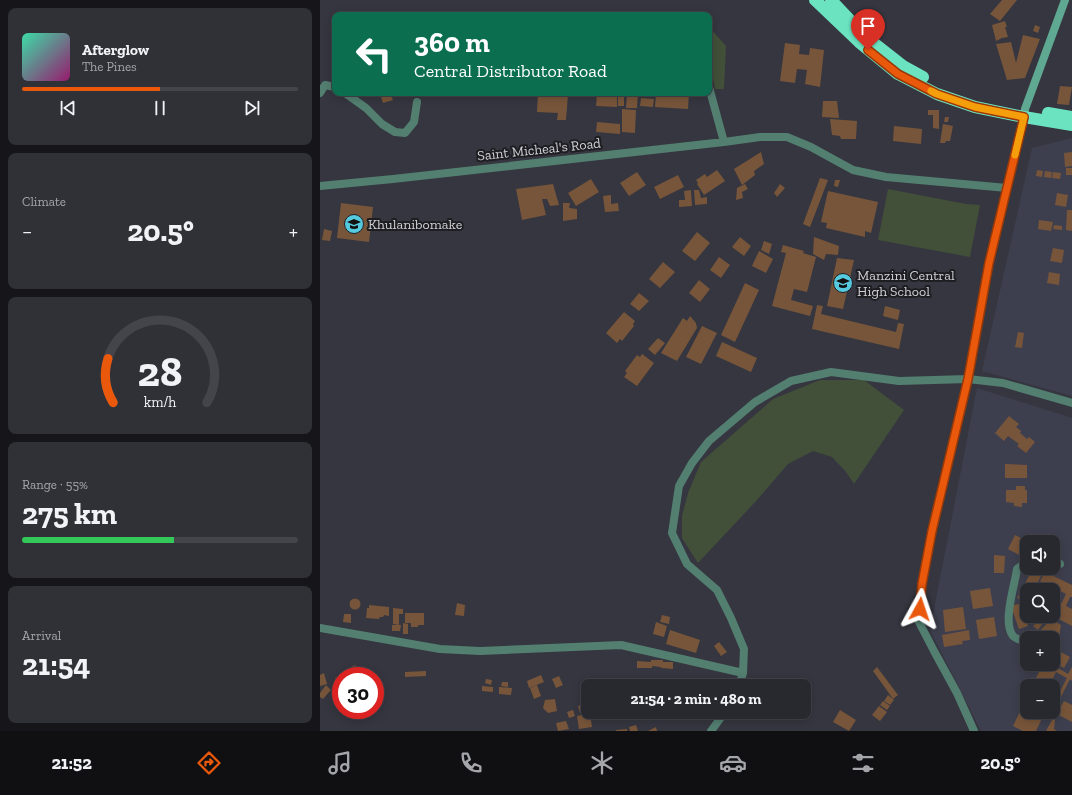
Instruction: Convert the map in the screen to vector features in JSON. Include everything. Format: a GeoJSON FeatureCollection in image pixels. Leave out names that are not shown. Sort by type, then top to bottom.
{"type":"FeatureCollection","features":[{"type":"Feature","properties":{"kind":"highway"},"geometry":{"type":"LineString","coordinates":[[815,0],[859,42],[898,74],[937,94],[975,107],[1024,113],[1072,116]]}},
{"type":"Feature","properties":{"kind":"highway"},"geometry":{"type":"LineString","coordinates":[[831,0],[866,37],[902,66],[939,86],[1024,113],[1072,125]]}},
{"type":"Feature","properties":{"kind":"street"},"geometry":{"type":"LineString","coordinates":[[974,731],[957,692],[919,622],[922,584],[932,531],[968,379],[989,263],[1024,113],[1065,0]]}},
{"type":"Feature","properties":{"kind":"street"},"geometry":{"type":"LineString","coordinates":[[320,93],[325,85],[332,86]]}},
{"type":"Feature","properties":{"kind":"street"},"geometry":{"type":"LineString","coordinates":[[348,96],[366,108],[382,124],[395,132],[405,133],[414,122],[417,102]]}},
{"type":"Feature","properties":{"kind":"street"},"geometry":{"type":"LineString","coordinates":[[711,96],[724,142]]}},
{"type":"Feature","properties":{"kind":"street","name":"Saint Micheal's Road"},"geometry":{"type":"LineString","coordinates":[[320,186],[760,137],[787,137],[812,147],[853,170],[886,177],[1007,188]]}},
{"type":"Feature","properties":{"kind":"street"},"geometry":{"type":"LineString","coordinates":[[741,679],[743,673],[744,649],[731,618],[717,590],[688,564],[672,533],[679,486],[696,457],[709,441],[755,402],[791,381],[831,372],[899,381],[968,379],[1003,383],[1072,402]]}},
{"type":"Feature","properties":{"kind":"street"},"geometry":{"type":"LineString","coordinates":[[1020,567],[1017,569],[1009,612],[1009,626],[1013,637],[1020,639]]}},
{"type":"Feature","properties":{"kind":"street"},"geometry":{"type":"LineString","coordinates":[[320,628],[440,649],[480,651],[620,645],[743,673]]}},
{"type":"Feature","properties":{"kind":"street"},"geometry":{"type":"LineString","coordinates":[[711,731],[720,719]]}},
{"type":"Feature","properties":{"kind":"shaded area"},"geometry":{"type":"Polygon","coordinates":[[[1072,138],[1072,396],[982,371],[1032,148],[1072,138]]]}},
{"type":"Feature","properties":{"kind":"shaded area"},"geometry":{"type":"Polygon","coordinates":[[[977,388],[1072,418],[1072,731],[981,731],[930,630],[977,388]]]}},
{"type":"Feature","properties":{"kind":"green space"},"geometry":{"type":"Polygon","coordinates":[[[712,30],[726,46],[724,89],[715,89],[712,72],[712,30]]]}},
{"type":"Feature","properties":{"kind":"green space"},"geometry":{"type":"Polygon","coordinates":[[[888,189],[966,204],[980,205],[970,257],[878,240],[888,189]]]}},
{"type":"Feature","properties":{"kind":"green space"},"geometry":{"type":"Polygon","coordinates":[[[820,380],[864,380],[904,410],[854,484],[846,472],[832,457],[813,451],[788,464],[757,500],[698,563],[682,538],[682,516],[688,493],[701,462],[773,399],[820,380]]]}},
{"type":"Feature","properties":{"kind":"building"},"geometry":{"type":"Polygon","coordinates":[[[1002,0],[1017,0],[1000,21],[990,14],[1002,0]]]}},
{"type":"Feature","properties":{"kind":"building"},"geometry":{"type":"Polygon","coordinates":[[[1005,21],[1008,37],[996,41],[992,25],[1005,21]]]}},
{"type":"Feature","properties":{"kind":"building"},"geometry":{"type":"Polygon","coordinates":[[[1035,25],[1040,27],[1038,33],[1033,31],[1035,25]]]}},
{"type":"Feature","properties":{"kind":"building"},"geometry":{"type":"Polygon","coordinates":[[[1023,35],[1040,39],[1025,78],[1007,80],[996,44],[1011,42],[1016,63],[1023,35]]]}},
{"type":"Feature","properties":{"kind":"building"},"geometry":{"type":"Polygon","coordinates":[[[785,43],[800,45],[799,54],[809,55],[810,48],[824,50],[820,87],[805,84],[807,70],[797,69],[795,83],[780,81],[785,43]]]}},
{"type":"Feature","properties":{"kind":"building"},"geometry":{"type":"Polygon","coordinates":[[[1060,86],[1072,87],[1069,105],[1057,104],[1060,86]]]}},
{"type":"Feature","properties":{"kind":"building"},"geometry":{"type":"Polygon","coordinates":[[[381,96],[391,96],[393,100],[383,103],[381,96]]]}},
{"type":"Feature","properties":{"kind":"building"},"geometry":{"type":"Polygon","coordinates":[[[538,96],[568,96],[566,120],[557,120],[558,113],[537,112],[538,96]]]}},
{"type":"Feature","properties":{"kind":"building"},"geometry":{"type":"Polygon","coordinates":[[[597,96],[617,96],[617,107],[596,106],[597,96]]]}},
{"type":"Feature","properties":{"kind":"building"},"geometry":{"type":"Polygon","coordinates":[[[618,96],[624,96],[624,106],[618,106],[618,96]]]}},
{"type":"Feature","properties":{"kind":"building"},"geometry":{"type":"Polygon","coordinates":[[[627,96],[638,96],[637,108],[626,108],[627,96]]]}},
{"type":"Feature","properties":{"kind":"building"},"geometry":{"type":"Polygon","coordinates":[[[656,96],[689,96],[688,109],[655,107],[656,96]]]}},
{"type":"Feature","properties":{"kind":"building"},"geometry":{"type":"Polygon","coordinates":[[[641,98],[654,99],[653,107],[640,106],[641,98]]]}},
{"type":"Feature","properties":{"kind":"building"},"geometry":{"type":"Polygon","coordinates":[[[823,101],[837,101],[839,118],[822,117],[823,101]]]}},
{"type":"Feature","properties":{"kind":"building"},"geometry":{"type":"Polygon","coordinates":[[[622,109],[636,110],[635,133],[622,132],[622,109]]]}},
{"type":"Feature","properties":{"kind":"building"},"geometry":{"type":"Polygon","coordinates":[[[928,110],[939,110],[939,129],[933,128],[933,115],[928,115],[928,110]]]}},
{"type":"Feature","properties":{"kind":"building"},"geometry":{"type":"Polygon","coordinates":[[[945,117],[949,117],[948,122],[944,122],[945,117]]]}},
{"type":"Feature","properties":{"kind":"building"},"geometry":{"type":"Polygon","coordinates":[[[830,119],[857,121],[856,139],[841,139],[840,136],[832,135],[830,119]]]}},
{"type":"Feature","properties":{"kind":"building"},"geometry":{"type":"Polygon","coordinates":[[[597,122],[620,124],[620,134],[596,132],[597,122]]]}},
{"type":"Feature","properties":{"kind":"building"},"geometry":{"type":"Polygon","coordinates":[[[943,124],[953,126],[950,141],[940,143],[943,124]]]}},
{"type":"Feature","properties":{"kind":"building"},"geometry":{"type":"Polygon","coordinates":[[[894,126],[922,129],[921,144],[893,141],[894,126]]]}},
{"type":"Feature","properties":{"kind":"building"},"geometry":{"type":"Polygon","coordinates":[[[761,152],[764,164],[754,171],[755,175],[742,185],[734,169],[761,152]]]}},
{"type":"Feature","properties":{"kind":"building"},"geometry":{"type":"Polygon","coordinates":[[[1072,152],[1072,166],[1065,167],[1064,153],[1072,152]]]}},
{"type":"Feature","properties":{"kind":"building"},"geometry":{"type":"Polygon","coordinates":[[[1066,168],[1072,168],[1072,175],[1066,175],[1066,168]]]}},
{"type":"Feature","properties":{"kind":"building"},"geometry":{"type":"Polygon","coordinates":[[[717,170],[725,181],[704,195],[696,180],[705,174],[707,177],[717,170]]]}},
{"type":"Feature","properties":{"kind":"building"},"geometry":{"type":"Polygon","coordinates":[[[1037,170],[1043,171],[1042,177],[1036,176],[1037,170]]]}},
{"type":"Feature","properties":{"kind":"building"},"geometry":{"type":"Polygon","coordinates":[[[1045,171],[1052,172],[1051,178],[1044,177],[1045,171]]]}},
{"type":"Feature","properties":{"kind":"building"},"geometry":{"type":"Polygon","coordinates":[[[637,172],[646,185],[629,196],[620,183],[637,172]]]}},
{"type":"Feature","properties":{"kind":"building"},"geometry":{"type":"Polygon","coordinates":[[[1053,172],[1061,173],[1060,179],[1052,178],[1053,172]]]}},
{"type":"Feature","properties":{"kind":"building"},"geometry":{"type":"Polygon","coordinates":[[[678,175],[684,187],[660,199],[654,187],[678,175]]]}},
{"type":"Feature","properties":{"kind":"building"},"geometry":{"type":"Polygon","coordinates":[[[820,178],[828,180],[810,227],[803,224],[820,178]]]}},
{"type":"Feature","properties":{"kind":"building"},"geometry":{"type":"Polygon","coordinates":[[[591,179],[599,192],[576,206],[568,193],[591,179]]]}},
{"type":"Feature","properties":{"kind":"building"},"geometry":{"type":"Polygon","coordinates":[[[835,180],[840,180],[838,187],[834,186],[835,180]]]}},
{"type":"Feature","properties":{"kind":"building"},"geometry":{"type":"Polygon","coordinates":[[[553,184],[559,205],[550,206],[547,199],[542,199],[546,215],[522,220],[516,189],[553,184]]]}},
{"type":"Feature","properties":{"kind":"building"},"geometry":{"type":"Polygon","coordinates":[[[745,184],[748,189],[742,192],[743,198],[736,200],[737,188],[745,184]]]}},
{"type":"Feature","properties":{"kind":"building"},"geometry":{"type":"Polygon","coordinates":[[[780,184],[785,188],[777,197],[774,193],[780,184]]]}},
{"type":"Feature","properties":{"kind":"building"},"geometry":{"type":"Polygon","coordinates":[[[691,190],[692,206],[679,207],[679,200],[685,200],[684,191],[691,190]]]}},
{"type":"Feature","properties":{"kind":"building"},"geometry":{"type":"Polygon","coordinates":[[[694,190],[699,190],[701,198],[707,197],[707,204],[695,205],[694,190]]]}},
{"type":"Feature","properties":{"kind":"building"},"geometry":{"type":"Polygon","coordinates":[[[828,191],[878,202],[871,233],[865,231],[865,237],[826,228],[827,223],[821,222],[828,191]]]}},
{"type":"Feature","properties":{"kind":"building"},"geometry":{"type":"Polygon","coordinates":[[[1057,193],[1068,195],[1066,207],[1055,205],[1057,193]]]}},
{"type":"Feature","properties":{"kind":"building"},"geometry":{"type":"Polygon","coordinates":[[[611,195],[611,204],[618,203],[619,211],[605,212],[603,196],[611,195]]]}},
{"type":"Feature","properties":{"kind":"building"},"geometry":{"type":"Polygon","coordinates":[[[341,203],[373,207],[369,242],[337,238],[341,203]]]}},
{"type":"Feature","properties":{"kind":"building"},"geometry":{"type":"Polygon","coordinates":[[[563,203],[570,203],[569,208],[577,209],[577,219],[563,221],[563,203]]]}},
{"type":"Feature","properties":{"kind":"building"},"geometry":{"type":"Polygon","coordinates":[[[1067,210],[1072,210],[1072,231],[1066,230],[1067,210]]]}},
{"type":"Feature","properties":{"kind":"building"},"geometry":{"type":"Polygon","coordinates":[[[1039,220],[1053,222],[1051,231],[1038,229],[1039,220]]]}},
{"type":"Feature","properties":{"kind":"building"},"geometry":{"type":"Polygon","coordinates":[[[1054,225],[1062,226],[1062,230],[1053,229],[1054,225]]]}},
{"type":"Feature","properties":{"kind":"building"},"geometry":{"type":"Polygon","coordinates":[[[324,229],[332,231],[330,241],[322,240],[324,229]]]}},
{"type":"Feature","properties":{"kind":"building"},"geometry":{"type":"Polygon","coordinates":[[[697,232],[710,243],[695,261],[682,251],[697,232]]]}},
{"type":"Feature","properties":{"kind":"building"},"geometry":{"type":"Polygon","coordinates":[[[740,237],[751,246],[744,256],[732,247],[740,237]]]}},
{"type":"Feature","properties":{"kind":"building"},"geometry":{"type":"Polygon","coordinates":[[[814,237],[839,246],[838,255],[826,254],[824,260],[813,254],[814,237]]]}},
{"type":"Feature","properties":{"kind":"building"},"geometry":{"type":"Polygon","coordinates":[[[764,241],[772,244],[769,254],[761,250],[764,241]]]}},
{"type":"Feature","properties":{"kind":"building"},"geometry":{"type":"Polygon","coordinates":[[[783,245],[804,251],[803,253],[816,257],[807,292],[794,289],[791,300],[813,306],[810,316],[772,306],[786,253],[781,252],[783,245]]]}},
{"type":"Feature","properties":{"kind":"building"},"geometry":{"type":"Polygon","coordinates":[[[1053,248],[1064,250],[1062,263],[1050,261],[1053,248]]]}},
{"type":"Feature","properties":{"kind":"building"},"geometry":{"type":"Polygon","coordinates":[[[759,251],[773,259],[766,273],[752,266],[759,251]]]}},
{"type":"Feature","properties":{"kind":"building"},"geometry":{"type":"Polygon","coordinates":[[[719,257],[730,265],[721,278],[710,270],[719,257]]]}},
{"type":"Feature","properties":{"kind":"building"},"geometry":{"type":"Polygon","coordinates":[[[837,258],[854,260],[843,309],[827,306],[837,258]]]}},
{"type":"Feature","properties":{"kind":"building"},"geometry":{"type":"Polygon","coordinates":[[[663,262],[675,272],[660,288],[649,279],[663,262]]]}},
{"type":"Feature","properties":{"kind":"building"},"geometry":{"type":"Polygon","coordinates":[[[1049,272],[1060,274],[1059,285],[1047,283],[1049,272]]]}},
{"type":"Feature","properties":{"kind":"building"},"geometry":{"type":"Polygon","coordinates":[[[699,280],[710,289],[700,302],[689,293],[699,280]]]}},
{"type":"Feature","properties":{"kind":"building"},"geometry":{"type":"Polygon","coordinates":[[[745,283],[759,290],[735,342],[721,335],[745,283]]]}},
{"type":"Feature","properties":{"kind":"building"},"geometry":{"type":"Polygon","coordinates":[[[639,293],[649,301],[639,311],[630,304],[639,293]]]}},
{"type":"Feature","properties":{"kind":"building"},"geometry":{"type":"Polygon","coordinates":[[[817,305],[823,306],[821,314],[896,332],[898,323],[904,324],[899,349],[812,329],[817,305]]]}},
{"type":"Feature","properties":{"kind":"building"},"geometry":{"type":"Polygon","coordinates":[[[885,306],[900,310],[898,320],[883,316],[885,306]]]}},
{"type":"Feature","properties":{"kind":"building"},"geometry":{"type":"Polygon","coordinates":[[[624,312],[635,321],[633,324],[634,326],[622,341],[620,339],[617,343],[606,333],[624,312]]]}},
{"type":"Feature","properties":{"kind":"building"},"geometry":{"type":"Polygon","coordinates":[[[690,316],[696,323],[697,328],[677,361],[661,353],[683,318],[687,321],[690,316]]]}},
{"type":"Feature","properties":{"kind":"building"},"geometry":{"type":"Polygon","coordinates":[[[702,326],[717,333],[701,364],[686,357],[702,326]]]}},
{"type":"Feature","properties":{"kind":"building"},"geometry":{"type":"Polygon","coordinates":[[[1018,332],[1024,333],[1022,348],[1015,347],[1018,332]]]}},
{"type":"Feature","properties":{"kind":"building"},"geometry":{"type":"Polygon","coordinates":[[[658,338],[665,343],[655,355],[648,349],[658,338]]]}},
{"type":"Feature","properties":{"kind":"building"},"geometry":{"type":"Polygon","coordinates":[[[722,342],[757,358],[751,372],[716,356],[722,342]]]}},
{"type":"Feature","properties":{"kind":"building"},"geometry":{"type":"Polygon","coordinates":[[[642,354],[654,363],[637,386],[624,377],[627,373],[625,371],[637,355],[640,357],[642,354]]]}},
{"type":"Feature","properties":{"kind":"building"},"geometry":{"type":"Polygon","coordinates":[[[1009,416],[1019,424],[1016,427],[1021,431],[1020,433],[1027,439],[1029,437],[1035,442],[1026,453],[1017,446],[1019,444],[1008,436],[1004,441],[995,433],[1009,416]]]}},
{"type":"Feature","properties":{"kind":"building"},"geometry":{"type":"Polygon","coordinates":[[[1005,464],[1027,465],[1027,478],[1005,478],[1005,464]]]}},
{"type":"Feature","properties":{"kind":"building"},"geometry":{"type":"Polygon","coordinates":[[[1016,486],[1025,486],[1025,490],[1027,490],[1027,503],[1022,503],[1022,507],[1014,506],[1014,503],[1006,502],[1006,490],[1016,490],[1016,486]]]}},
{"type":"Feature","properties":{"kind":"building"},"geometry":{"type":"Polygon","coordinates":[[[1015,535],[1020,538],[1020,555],[1008,549],[1015,535]]]}},
{"type":"Feature","properties":{"kind":"building"},"geometry":{"type":"Polygon","coordinates":[[[994,555],[1005,556],[1004,573],[994,573],[994,555]]]}},
{"type":"Feature","properties":{"kind":"building"},"geometry":{"type":"Polygon","coordinates":[[[1029,575],[1041,576],[1038,583],[1025,583],[1029,575]]]}},
{"type":"Feature","properties":{"kind":"building"},"geometry":{"type":"Polygon","coordinates":[[[1043,575],[1051,575],[1072,585],[1072,597],[1070,597],[1066,606],[1072,609],[1072,626],[1060,620],[1060,604],[1066,594],[1060,591],[1060,583],[1044,583],[1040,581],[1043,575]]]}},
{"type":"Feature","properties":{"kind":"building"},"geometry":{"type":"Polygon","coordinates":[[[990,588],[993,606],[973,609],[970,591],[990,588]]]}},
{"type":"Feature","properties":{"kind":"building"},"geometry":{"type":"Polygon","coordinates":[[[1020,592],[1020,600],[1017,598],[1020,592]]]}},
{"type":"Feature","properties":{"kind":"building"},"geometry":{"type":"Polygon","coordinates":[[[355,598],[359,600],[361,604],[359,608],[355,610],[351,608],[349,604],[351,600],[355,598]]]}},
{"type":"Feature","properties":{"kind":"building"},"geometry":{"type":"Polygon","coordinates":[[[457,603],[465,605],[464,616],[455,615],[457,603]]]}},
{"type":"Feature","properties":{"kind":"building"},"geometry":{"type":"Polygon","coordinates":[[[1020,604],[1020,623],[1027,623],[1028,626],[1019,629],[1011,606],[1020,604]]]}},
{"type":"Feature","properties":{"kind":"building"},"geometry":{"type":"Polygon","coordinates":[[[369,605],[389,607],[389,616],[384,615],[379,619],[366,618],[367,608],[369,608],[369,605]]]}},
{"type":"Feature","properties":{"kind":"building"},"geometry":{"type":"Polygon","coordinates":[[[963,607],[966,629],[945,632],[943,610],[963,607]]]}},
{"type":"Feature","properties":{"kind":"building"},"geometry":{"type":"Polygon","coordinates":[[[393,608],[403,609],[403,614],[399,614],[399,625],[393,624],[393,608]]]}},
{"type":"Feature","properties":{"kind":"building"},"geometry":{"type":"Polygon","coordinates":[[[405,613],[424,613],[424,625],[411,627],[411,623],[405,623],[405,613]]]}},
{"type":"Feature","properties":{"kind":"building"},"geometry":{"type":"Polygon","coordinates":[[[344,614],[351,614],[351,623],[343,622],[344,614]]]}},
{"type":"Feature","properties":{"kind":"building"},"geometry":{"type":"Polygon","coordinates":[[[662,615],[670,617],[669,624],[660,622],[662,615]]]}},
{"type":"Feature","properties":{"kind":"building"},"geometry":{"type":"Polygon","coordinates":[[[994,617],[997,636],[979,639],[976,620],[994,617]]]}},
{"type":"Feature","properties":{"kind":"building"},"geometry":{"type":"Polygon","coordinates":[[[656,622],[667,626],[664,637],[653,634],[656,622]]]}},
{"type":"Feature","properties":{"kind":"building"},"geometry":{"type":"Polygon","coordinates":[[[403,623],[408,624],[408,634],[403,634],[403,623]]]}},
{"type":"Feature","properties":{"kind":"building"},"geometry":{"type":"Polygon","coordinates":[[[1036,623],[1043,623],[1038,630],[1033,626],[1036,623]]]}},
{"type":"Feature","properties":{"kind":"building"},"geometry":{"type":"Polygon","coordinates":[[[1047,623],[1058,623],[1061,625],[1060,631],[1040,631],[1047,623]]]}},
{"type":"Feature","properties":{"kind":"building"},"geometry":{"type":"Polygon","coordinates":[[[392,625],[401,625],[400,631],[392,631],[392,625]]]}},
{"type":"Feature","properties":{"kind":"building"},"geometry":{"type":"Polygon","coordinates":[[[670,630],[700,640],[696,653],[666,644],[670,630]]]}},
{"type":"Feature","properties":{"kind":"building"},"geometry":{"type":"Polygon","coordinates":[[[969,630],[970,640],[962,641],[963,644],[944,647],[942,635],[969,630]]]}},
{"type":"Feature","properties":{"kind":"building"},"geometry":{"type":"Polygon","coordinates":[[[719,642],[727,652],[721,656],[714,646],[719,642]]]}},
{"type":"Feature","properties":{"kind":"building"},"geometry":{"type":"Polygon","coordinates":[[[1060,652],[1070,657],[1064,668],[1060,666],[1060,652]]]}},
{"type":"Feature","properties":{"kind":"building"},"geometry":{"type":"Polygon","coordinates":[[[651,660],[673,662],[673,669],[652,666],[652,668],[637,668],[637,661],[651,662],[651,660]]]}},
{"type":"Feature","properties":{"kind":"building"},"geometry":{"type":"Polygon","coordinates":[[[877,667],[898,695],[893,699],[873,671],[877,667]]]}},
{"type":"Feature","properties":{"kind":"building"},"geometry":{"type":"Polygon","coordinates":[[[1072,667],[1072,681],[1070,679],[1060,699],[1060,692],[1067,678],[1056,672],[1052,679],[1036,679],[1040,671],[1060,671],[1060,669],[1068,674],[1072,667]]]}},
{"type":"Feature","properties":{"kind":"building"},"geometry":{"type":"Polygon","coordinates":[[[426,671],[426,676],[405,677],[405,672],[426,671]]]}},
{"type":"Feature","properties":{"kind":"building"},"geometry":{"type":"Polygon","coordinates":[[[324,673],[327,684],[320,686],[320,675],[324,673]]]}},
{"type":"Feature","properties":{"kind":"building"},"geometry":{"type":"Polygon","coordinates":[[[541,675],[544,682],[529,688],[527,681],[541,675]]]}},
{"type":"Feature","properties":{"kind":"building"},"geometry":{"type":"Polygon","coordinates":[[[559,676],[563,685],[556,688],[552,679],[559,676]]]}},
{"type":"Feature","properties":{"kind":"building"},"geometry":{"type":"Polygon","coordinates":[[[486,679],[492,680],[491,685],[485,683],[486,679]]]}},
{"type":"Feature","properties":{"kind":"building"},"geometry":{"type":"Polygon","coordinates":[[[502,682],[508,682],[508,687],[501,686],[502,682]]]}},
{"type":"Feature","properties":{"kind":"building"},"geometry":{"type":"Polygon","coordinates":[[[326,685],[331,690],[323,699],[320,697],[320,693],[326,685]]]}},
{"type":"Feature","properties":{"kind":"building"},"geometry":{"type":"Polygon","coordinates":[[[537,685],[541,696],[534,699],[530,688],[537,685]]]}},
{"type":"Feature","properties":{"kind":"building"},"geometry":{"type":"Polygon","coordinates":[[[482,686],[493,687],[493,692],[482,691],[482,686]]]}},
{"type":"Feature","properties":{"kind":"building"},"geometry":{"type":"Polygon","coordinates":[[[499,687],[512,688],[511,695],[499,694],[499,687]]]}},
{"type":"Feature","properties":{"kind":"building"},"geometry":{"type":"Polygon","coordinates":[[[888,695],[894,700],[890,705],[884,701],[888,695]]]}},
{"type":"Feature","properties":{"kind":"building"},"geometry":{"type":"Polygon","coordinates":[[[555,699],[557,711],[548,713],[543,708],[545,700],[555,699]]]}},
{"type":"Feature","properties":{"kind":"building"},"geometry":{"type":"Polygon","coordinates":[[[883,701],[890,706],[887,710],[880,705],[883,701]]]}},
{"type":"Feature","properties":{"kind":"building"},"geometry":{"type":"Polygon","coordinates":[[[1064,701],[1072,705],[1072,722],[1060,716],[1060,708],[1064,701]]]}},
{"type":"Feature","properties":{"kind":"building"},"geometry":{"type":"Polygon","coordinates":[[[581,705],[581,713],[580,713],[578,706],[581,705]]]}},
{"type":"Feature","properties":{"kind":"building"},"geometry":{"type":"Polygon","coordinates":[[[879,706],[887,712],[880,721],[872,715],[879,706]]]}},
{"type":"Feature","properties":{"kind":"building"},"geometry":{"type":"Polygon","coordinates":[[[573,710],[575,716],[569,718],[567,712],[573,710]]]}},
{"type":"Feature","properties":{"kind":"building"},"geometry":{"type":"Polygon","coordinates":[[[840,710],[856,720],[849,731],[833,722],[840,710]]]}},
{"type":"Feature","properties":{"kind":"building"},"geometry":{"type":"Polygon","coordinates":[[[1020,712],[1020,719],[1042,719],[1036,731],[1023,731],[1013,726],[1020,712]]]}},
{"type":"Feature","properties":{"kind":"building"},"geometry":{"type":"Polygon","coordinates":[[[581,715],[581,719],[591,719],[592,727],[579,729],[577,716],[581,715]]]}},
{"type":"Feature","properties":{"kind":"building"},"geometry":{"type":"Polygon","coordinates":[[[1055,719],[1054,729],[1057,731],[1046,731],[1052,720],[1055,719]]]}},
{"type":"Feature","properties":{"kind":"building"},"geometry":{"type":"Polygon","coordinates":[[[566,721],[569,729],[558,731],[556,723],[566,721]]]}},
{"type":"Feature","properties":{"kind":"building"},"geometry":{"type":"Polygon","coordinates":[[[636,725],[638,731],[630,731],[629,727],[636,725]]]}},
{"type":"Feature","properties":{"kind":"building"},"geometry":{"type":"Polygon","coordinates":[[[656,727],[657,731],[648,731],[656,727]]]}},
{"type":"Feature","properties":{"kind":"building"},"geometry":{"type":"Polygon","coordinates":[[[627,729],[627,731],[616,731],[616,730],[627,729]]]}},
{"type":"Feature","properties":{"kind":"slow traffic"},"geometry":{"type":"LineString","coordinates":[[931,91],[975,107],[1024,117],[1015,155]]}},
{"type":"Feature","properties":{"kind":"place","name":"Khulanibomake"},"geometry":{"type":"Point","coordinates":[354,224]}},
{"type":"Feature","properties":{"kind":"place","name":"Manzini Central High School"},"geometry":{"type":"Point","coordinates":[843,283]}},
{"type":"Feature","properties":{"kind":"route"},"geometry":{"type":"LineString","coordinates":[[868,50],[898,74],[937,94],[975,107],[1024,117],[989,263],[968,379],[932,531],[922,584],[920,609]]}}]}
